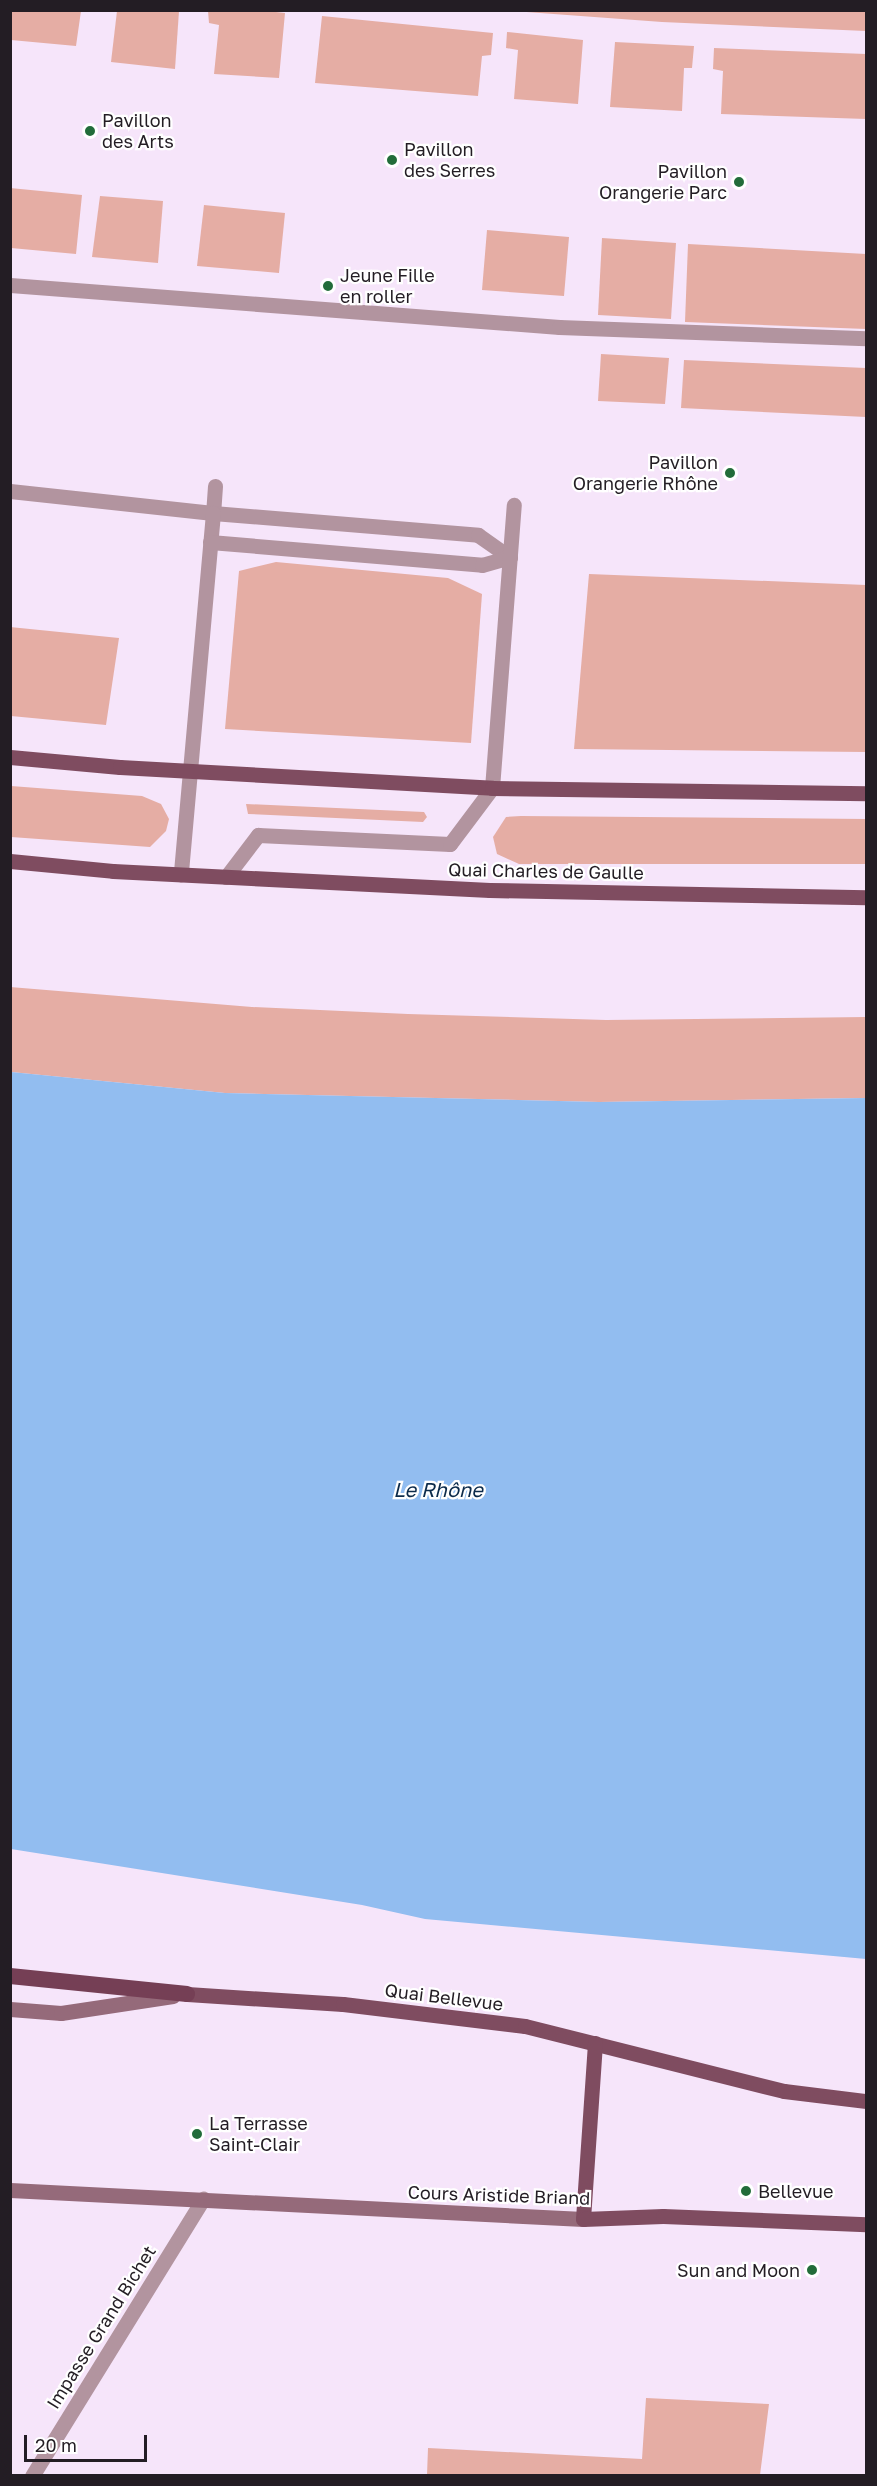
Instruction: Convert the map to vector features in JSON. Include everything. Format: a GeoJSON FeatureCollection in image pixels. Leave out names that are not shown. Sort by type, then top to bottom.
{"type":"FeatureCollection","features":[{"type":"Feature","properties":{"kind":"highway","name":"Quai Bellevue"},"geometry":{"type":"LineString","coordinates":[[10,1976],[188,1994]]}},
{"type":"Feature","properties":{"kind":"main road"},"geometry":{"type":"LineString","coordinates":[[10,757],[492,788],[867,793]]}},
{"type":"Feature","properties":{"kind":"main road","name":"Quai Charles de Gaulle"},"geometry":{"type":"LineString","coordinates":[[10,861],[226,877],[489,890],[867,897]]}},
{"type":"Feature","properties":{"kind":"main road"},"geometry":{"type":"LineString","coordinates":[[10,2009],[61,2013],[188,1994]]}},
{"type":"Feature","properties":{"kind":"main road","name":"Quai Bellevue"},"geometry":{"type":"LineString","coordinates":[[188,1994],[343,2004],[525,2026],[784,2091],[867,2101]]}},
{"type":"Feature","properties":{"kind":"main road"},"geometry":{"type":"LineString","coordinates":[[583,2219],[595,2043]]}},
{"type":"Feature","properties":{"kind":"main road","name":"Cours Aristide Briand"},"geometry":{"type":"LineString","coordinates":[[10,2190],[583,2219],[663,2216],[867,2224]]}},
{"type":"Feature","properties":{"kind":"street"},"geometry":{"type":"LineString","coordinates":[[10,285],[559,327],[867,338]]}},
{"type":"Feature","properties":{"kind":"street"},"geometry":{"type":"LineString","coordinates":[[181,874],[215,486]]}},
{"type":"Feature","properties":{"kind":"street"},"geometry":{"type":"LineString","coordinates":[[10,491],[213,513],[478,535],[510,557]]}},
{"type":"Feature","properties":{"kind":"street"},"geometry":{"type":"LineString","coordinates":[[492,788],[514,505]]}},
{"type":"Feature","properties":{"kind":"street"},"geometry":{"type":"LineString","coordinates":[[210,542],[482,565],[510,557]]}},
{"type":"Feature","properties":{"kind":"street","name":"Quai Charles de Gaulle"},"geometry":{"type":"LineString","coordinates":[[226,877],[258,835],[450,844],[492,788]]}},
{"type":"Feature","properties":{"kind":"street","name":"Impasse Grand Bichet"},"geometry":{"type":"LineString","coordinates":[[32,2475],[203,2199]]}},
{"type":"Feature","properties":{"kind":"shaded area"},"geometry":{"type":"Polygon","coordinates":[[[11,10],[91,11],[81,11],[76,46],[11,40],[11,10]]]}},
{"type":"Feature","properties":{"kind":"shaded area"},"geometry":{"type":"Polygon","coordinates":[[[258,10],[285,13],[279,78],[214,74],[219,25],[209,23],[208,11],[258,10]]]}},
{"type":"Feature","properties":{"kind":"shaded area"},"geometry":{"type":"Polygon","coordinates":[[[117,11],[179,11],[175,69],[111,62],[117,11]]]}},
{"type":"Feature","properties":{"kind":"shaded area"},"geometry":{"type":"Polygon","coordinates":[[[513,11],[866,11],[866,31],[662,22],[513,11]]]}},
{"type":"Feature","properties":{"kind":"shaded area"},"geometry":{"type":"Polygon","coordinates":[[[322,16],[493,33],[491,55],[482,56],[478,96],[315,83],[322,16]]]}},
{"type":"Feature","properties":{"kind":"shaded area"},"geometry":{"type":"Polygon","coordinates":[[[507,32],[583,40],[578,104],[514,99],[518,50],[506,48],[507,32]]]}},
{"type":"Feature","properties":{"kind":"shaded area"},"geometry":{"type":"Polygon","coordinates":[[[615,42],[694,46],[692,68],[684,68],[682,111],[610,107],[615,42]]]}},
{"type":"Feature","properties":{"kind":"shaded area"},"geometry":{"type":"Polygon","coordinates":[[[714,48],[866,54],[866,119],[721,114],[723,71],[713,69],[714,48]]]}},
{"type":"Feature","properties":{"kind":"shaded area"},"geometry":{"type":"Polygon","coordinates":[[[10,188],[82,195],[76,254],[11,248],[10,188]]]}},
{"type":"Feature","properties":{"kind":"shaded area"},"geometry":{"type":"Polygon","coordinates":[[[100,196],[163,201],[158,263],[92,257],[100,196]]]}},
{"type":"Feature","properties":{"kind":"shaded area"},"geometry":{"type":"Polygon","coordinates":[[[204,205],[285,213],[279,273],[197,266],[204,205]]]}},
{"type":"Feature","properties":{"kind":"shaded area"},"geometry":{"type":"Polygon","coordinates":[[[487,230],[569,237],[564,296],[482,290],[487,230]]]}},
{"type":"Feature","properties":{"kind":"shaded area"},"geometry":{"type":"Polygon","coordinates":[[[602,238],[676,243],[671,319],[598,315],[602,238]]]}},
{"type":"Feature","properties":{"kind":"shaded area"},"geometry":{"type":"Polygon","coordinates":[[[688,244],[866,254],[866,329],[685,322],[688,244]]]}},
{"type":"Feature","properties":{"kind":"shaded area"},"geometry":{"type":"Polygon","coordinates":[[[601,354],[669,358],[665,404],[598,401],[601,354]]]}},
{"type":"Feature","properties":{"kind":"shaded area"},"geometry":{"type":"Polygon","coordinates":[[[684,360],[866,368],[866,417],[681,408],[684,360]]]}},
{"type":"Feature","properties":{"kind":"shaded area"},"geometry":{"type":"Polygon","coordinates":[[[276,562],[448,578],[482,594],[471,743],[225,729],[239,571],[276,562]]]}},
{"type":"Feature","properties":{"kind":"shaded area"},"geometry":{"type":"Polygon","coordinates":[[[589,574],[866,585],[866,752],[574,749],[589,574]]]}},
{"type":"Feature","properties":{"kind":"shaded area"},"geometry":{"type":"Polygon","coordinates":[[[10,627],[119,638],[106,725],[11,716],[10,627]]]}},
{"type":"Feature","properties":{"kind":"shaded area"},"geometry":{"type":"Polygon","coordinates":[[[11,786],[142,796],[161,804],[169,819],[166,831],[150,847],[11,837],[11,786]]]}},
{"type":"Feature","properties":{"kind":"shaded area"},"geometry":{"type":"Polygon","coordinates":[[[246,804],[424,812],[427,817],[423,822],[248,814],[246,804]]]}},
{"type":"Feature","properties":{"kind":"shaded area"},"geometry":{"type":"Polygon","coordinates":[[[506,817],[866,819],[866,864],[519,864],[497,854],[493,837],[506,817]]]}},
{"type":"Feature","properties":{"kind":"shaded area"},"geometry":{"type":"Polygon","coordinates":[[[10,987],[252,1007],[408,1014],[606,1020],[866,1017],[866,1098],[599,1102],[225,1093],[11,1072],[10,987]]]}},
{"type":"Feature","properties":{"kind":"shaded area"},"geometry":{"type":"Polygon","coordinates":[[[646,2398],[769,2404],[760,2475],[427,2475],[428,2448],[642,2459],[646,2398]]]}},
{"type":"Feature","properties":{"kind":"water","name":"Le Rhône"},"geometry":{"type":"Polygon","coordinates":[[[11,1072],[225,1093],[599,1102],[866,1098],[866,1959],[425,1919],[362,1905],[11,1849],[11,1072]]]}},
{"type":"Feature","properties":{"kind":"place","name":"Pavillon des Arts"},"geometry":{"type":"Point","coordinates":[90,131]}},
{"type":"Feature","properties":{"kind":"place","name":"Pavillon des Serres"},"geometry":{"type":"Point","coordinates":[392,160]}},
{"type":"Feature","properties":{"kind":"place","name":"Pavillon Orangerie Parc"},"geometry":{"type":"Point","coordinates":[739,182]}},
{"type":"Feature","properties":{"kind":"place","name":"Jeune Fille en roller"},"geometry":{"type":"Point","coordinates":[328,286]}},
{"type":"Feature","properties":{"kind":"place","name":"Pavillon Orangerie Rhône"},"geometry":{"type":"Point","coordinates":[730,473]}},
{"type":"Feature","properties":{"kind":"place","name":"La Terrasse Saint-Clair"},"geometry":{"type":"Point","coordinates":[197,2134]}},
{"type":"Feature","properties":{"kind":"place","name":"Bellevue"},"geometry":{"type":"Point","coordinates":[746,2191]}},
{"type":"Feature","properties":{"kind":"place","name":"Sun and Moon"},"geometry":{"type":"Point","coordinates":[812,2270]}}]}
